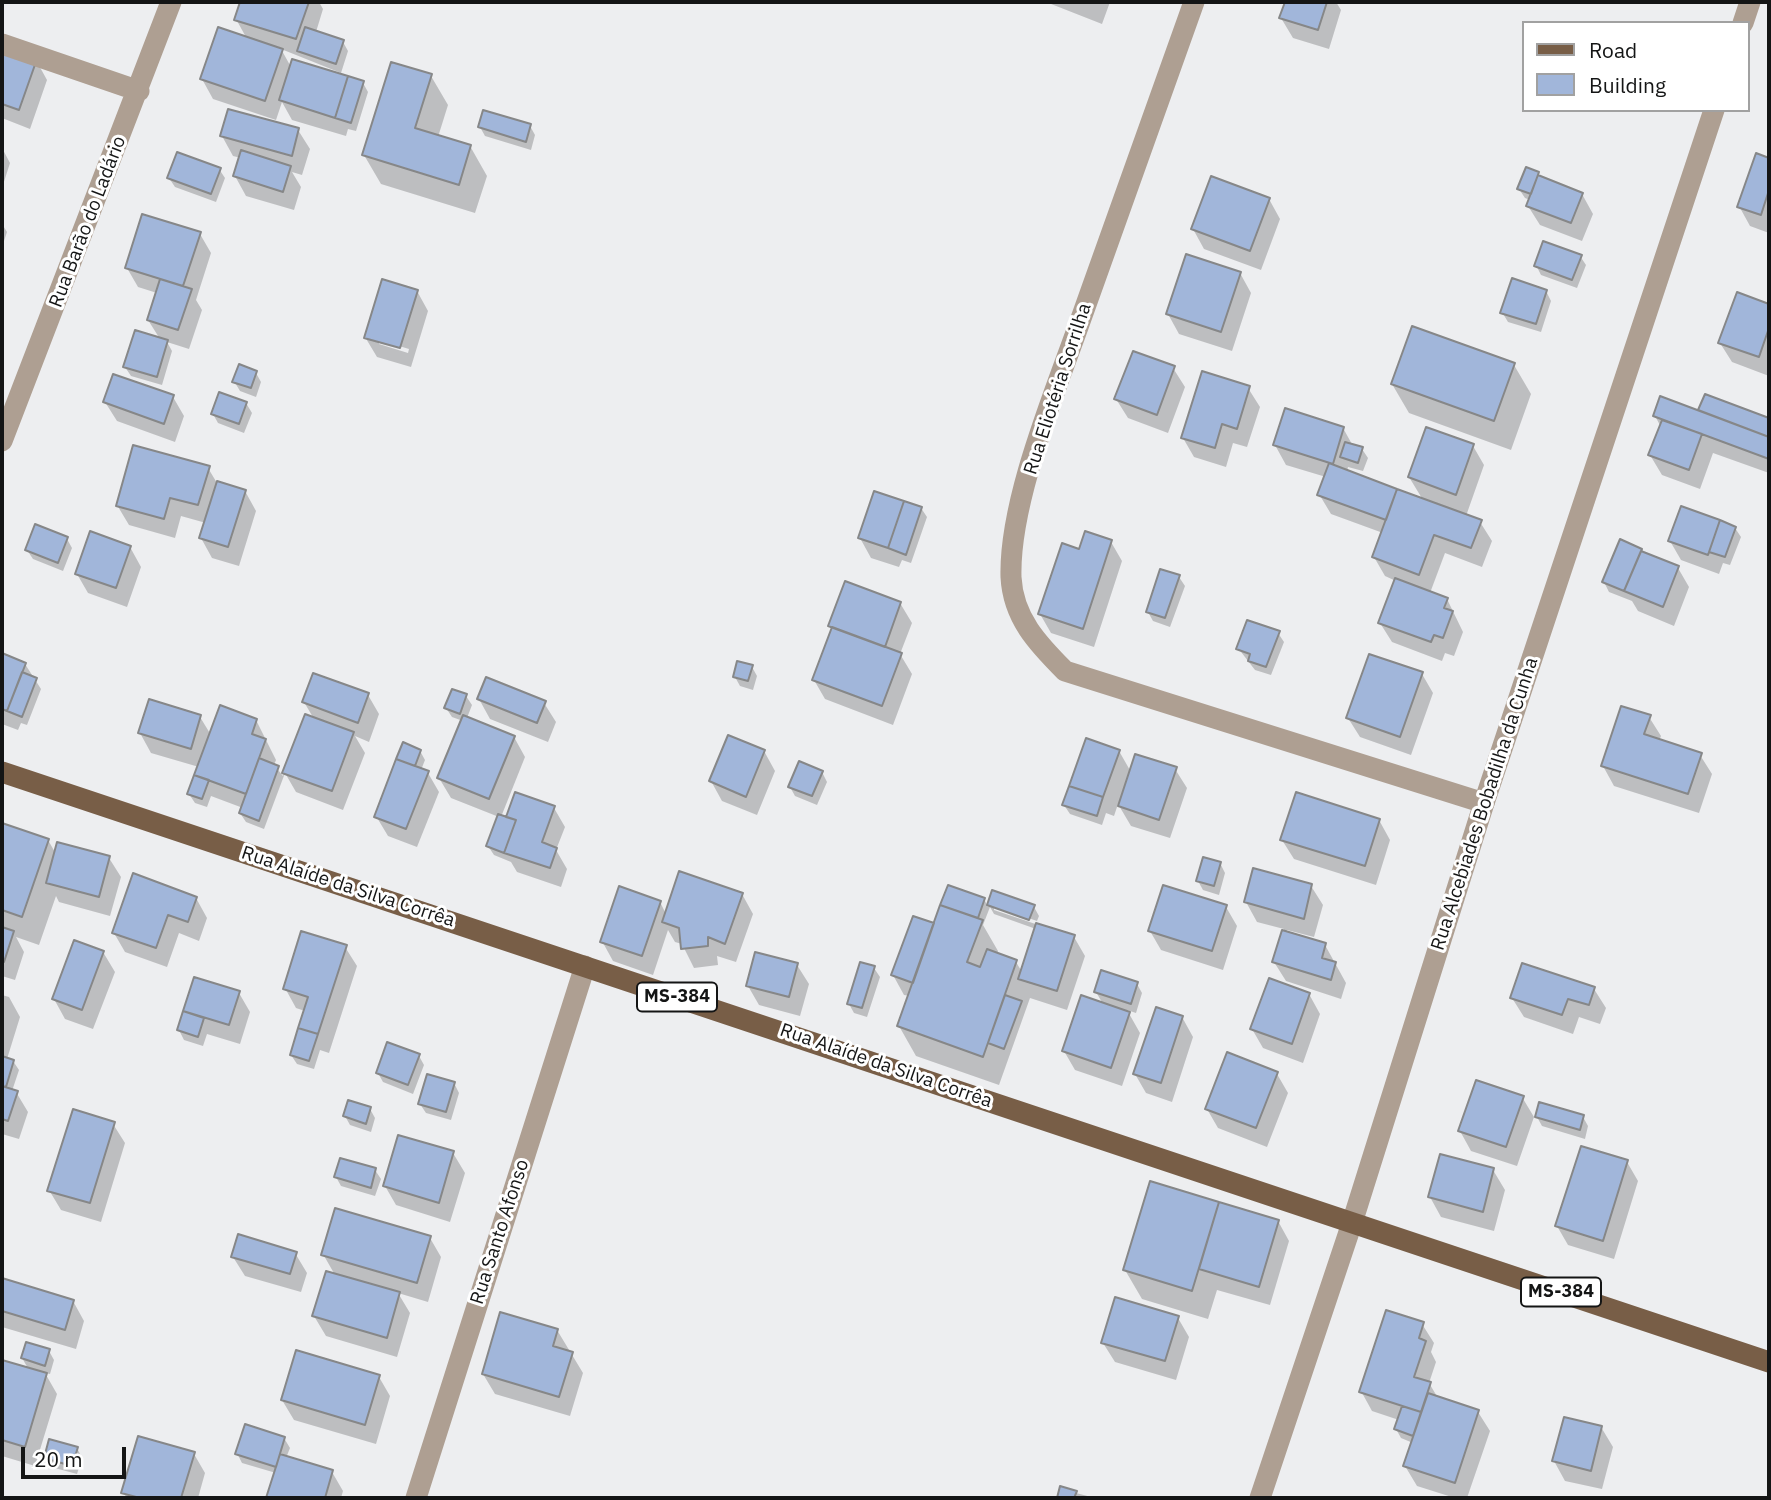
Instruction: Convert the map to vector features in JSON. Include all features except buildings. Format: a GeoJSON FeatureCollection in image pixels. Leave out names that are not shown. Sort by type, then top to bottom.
{"type":"FeatureCollection","features":[{"type":"Feature","properties":{"kind":"main road","name":"Rua Alaíde da Silva Corrêa"},"geometry":{"type":"LineString","coordinates":[[2,772],[1769,1362]]}},
{"type":"Feature","properties":{"kind":"street","name":"Rua Barão do Ladário"},"geometry":{"type":"LineString","coordinates":[[2,441],[171,2]]}},
{"type":"Feature","properties":{"kind":"street","name":"Rua Eliotéria Sorrilha"},"geometry":{"type":"LineString","coordinates":[[1194,2],[1039,437],[1016,538],[1011,578],[1018,614],[1033,639],[1065,671],[1484,803]]}},
{"type":"Feature","properties":{"kind":"street"},"geometry":{"type":"LineString","coordinates":[[1744,21],[1750,2]]}},
{"type":"Feature","properties":{"kind":"street"},"geometry":{"type":"LineString","coordinates":[[2,44],[139,90]]}},
{"type":"Feature","properties":{"kind":"street","name":"Rua Alcebiades Bobadilha da Cunha"},"geometry":{"type":"LineString","coordinates":[[1260,1498],[1352,1223],[1484,803],[1713,112]]}},
{"type":"Feature","properties":{"kind":"street","name":"Rua Santo Afonso"},"geometry":{"type":"LineString","coordinates":[[416,1498],[585,965]]}}]}
